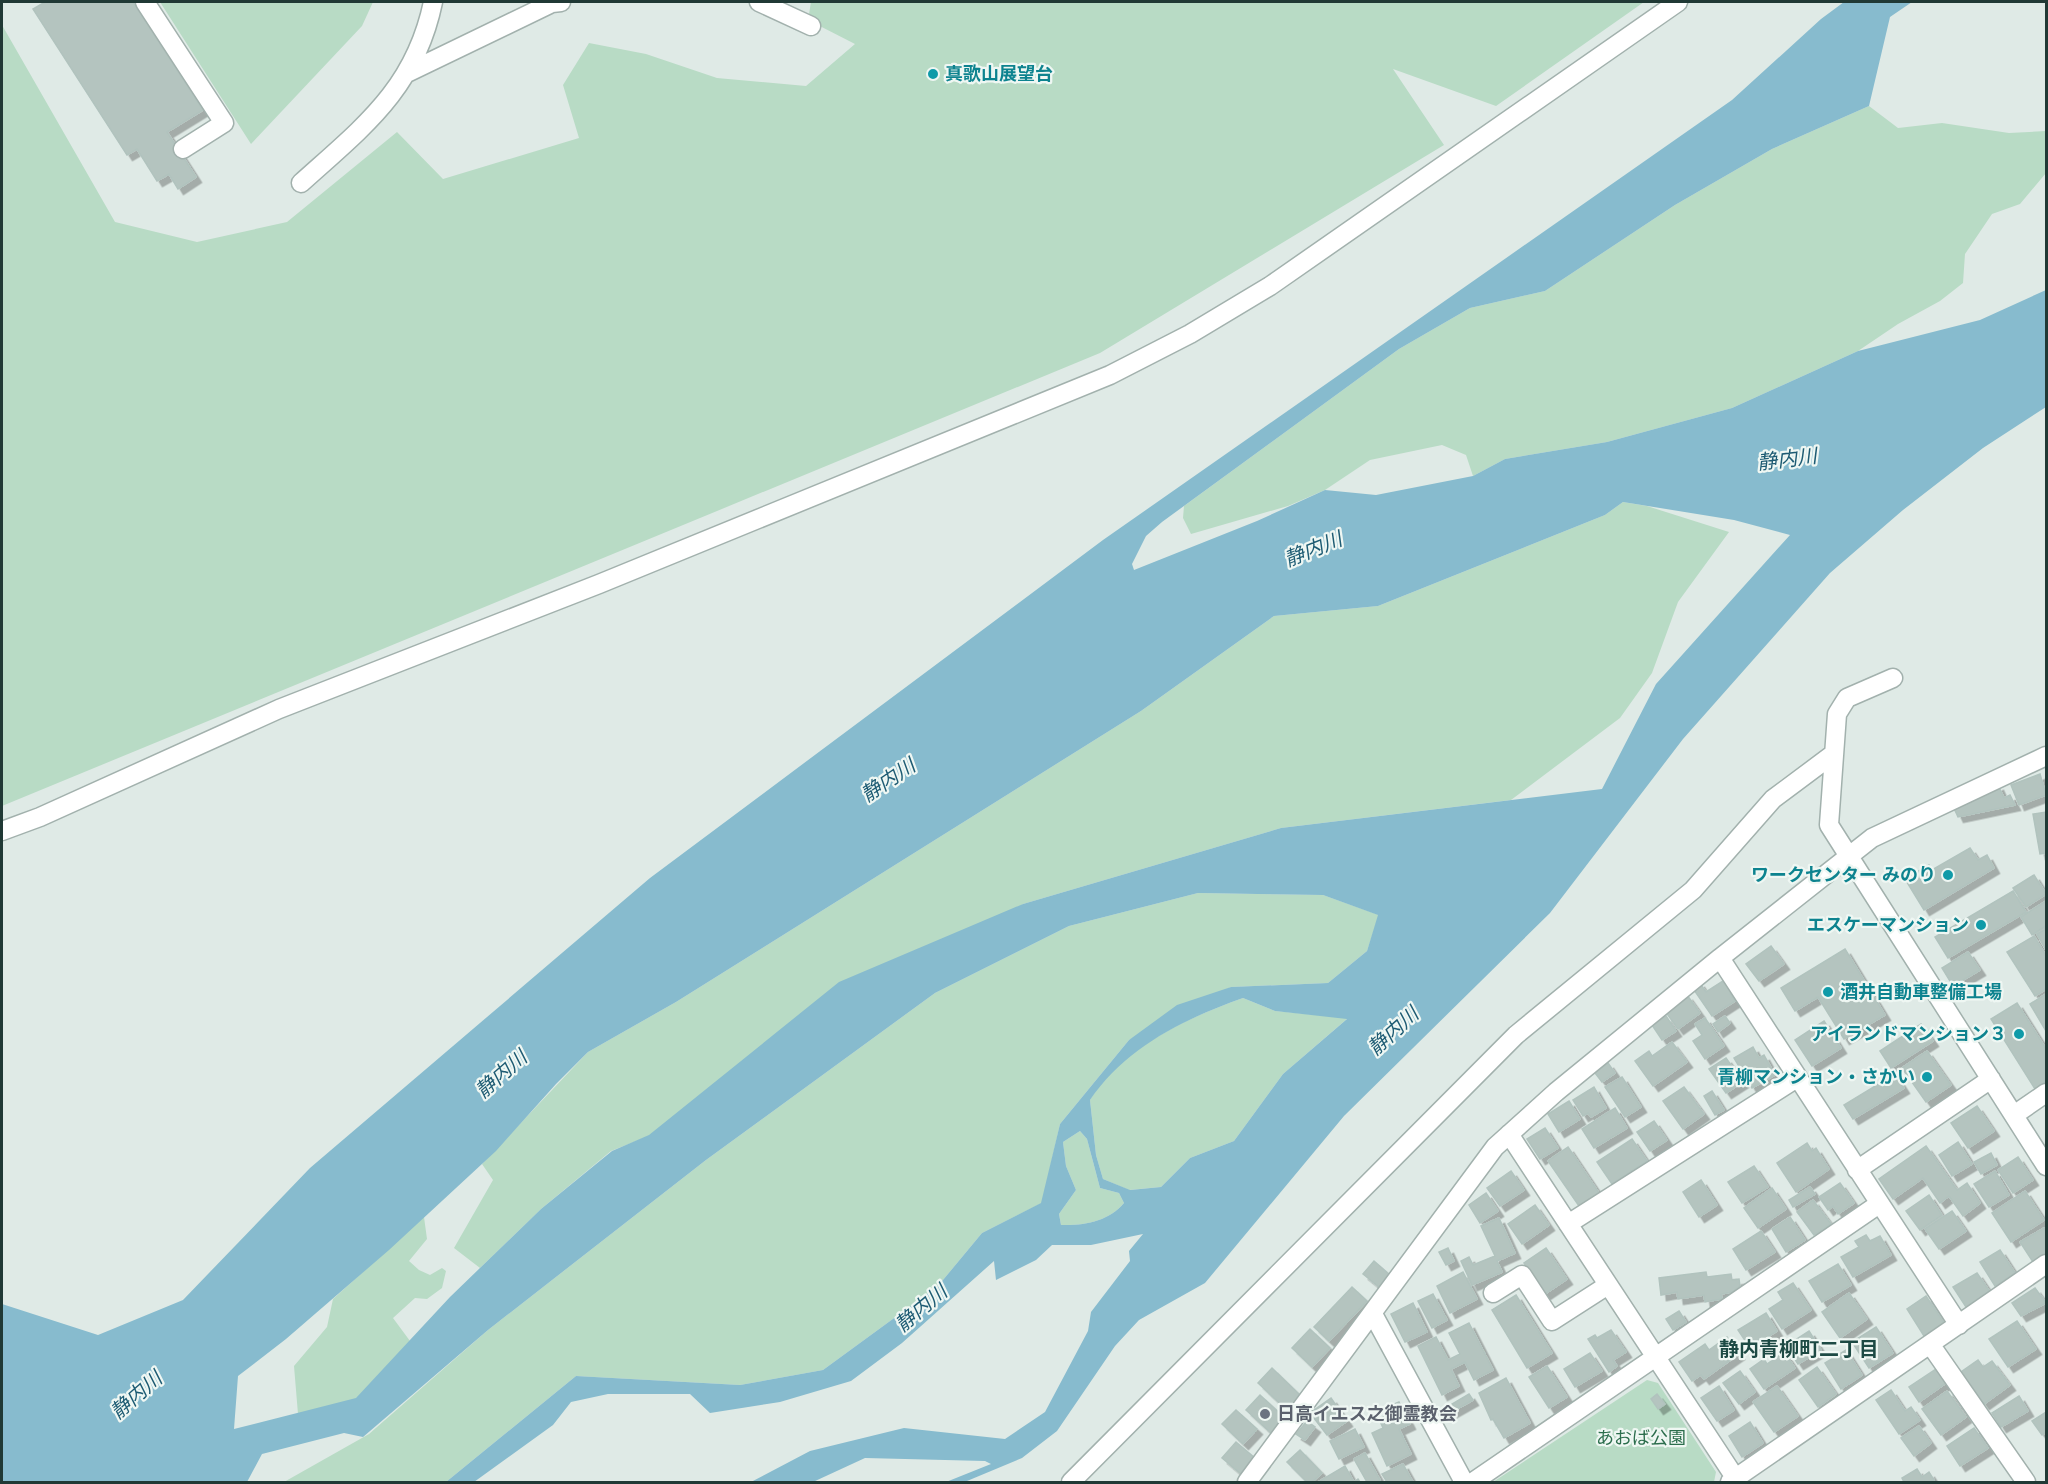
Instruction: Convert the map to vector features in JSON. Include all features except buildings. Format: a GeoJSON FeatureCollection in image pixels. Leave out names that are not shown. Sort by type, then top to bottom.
{"type":"FeatureCollection","features":[{"type":"Feature","properties":{"kind":"street"},"geometry":{"type":"LineString","coordinates":[[145,2],[224,123],[183,149]]}},
{"type":"Feature","properties":{"kind":"street"},"geometry":{"type":"LineString","coordinates":[[301,183],[376,116],[407,73],[428,23],[433,2]]}},
{"type":"Feature","properties":{"kind":"street"},"geometry":{"type":"LineString","coordinates":[[407,73],[552,3],[561,2]]}},
{"type":"Feature","properties":{"kind":"street"},"geometry":{"type":"LineString","coordinates":[[759,2],[811,26]]}},
{"type":"Feature","properties":{"kind":"street"},"geometry":{"type":"LineString","coordinates":[[2,831],[40,817],[279,710],[599,584],[1110,375],[1190,334],[1270,286],[1678,2]]}},
{"type":"Feature","properties":{"kind":"street"},"geometry":{"type":"LineString","coordinates":[[1893,678],[1847,698],[1837,714],[1828,825],[2046,1166]]}},
{"type":"Feature","properties":{"kind":"street"},"geometry":{"type":"LineString","coordinates":[[1071,1482],[1516,1035],[1693,890],[1773,799],[1832,754]]}},
{"type":"Feature","properties":{"kind":"street"},"geometry":{"type":"LineString","coordinates":[[1246,1482],[1495,1147],[1509,1134],[1565,1084],[1872,838],[2046,756]]}},
{"type":"Feature","properties":{"kind":"street"},"geometry":{"type":"LineString","coordinates":[[1720,958],[1959,1325]]}},
{"type":"Feature","properties":{"kind":"street"},"geometry":{"type":"LineString","coordinates":[[1568,1224],[1797,1078]]}},
{"type":"Feature","properties":{"kind":"street"},"geometry":{"type":"LineString","coordinates":[[1857,1170],[1991,1079]]}},
{"type":"Feature","properties":{"kind":"street"},"geometry":{"type":"LineString","coordinates":[[2014,1114],[2046,1093]]}},
{"type":"Feature","properties":{"kind":"street"},"geometry":{"type":"LineString","coordinates":[[1509,1134],[1735,1481],[2046,1264]]}},
{"type":"Feature","properties":{"kind":"street"},"geometry":{"type":"LineString","coordinates":[[1473,1482],[1500,1458],[1879,1204]]}},
{"type":"Feature","properties":{"kind":"street"},"geometry":{"type":"LineString","coordinates":[[1493,1293],[1522,1275],[1552,1321],[1608,1285]]}},
{"type":"Feature","properties":{"kind":"street"},"geometry":{"type":"LineString","coordinates":[[1373,1314],[1464,1482]]}},
{"type":"Feature","properties":{"kind":"street"},"geometry":{"type":"LineString","coordinates":[[1930,1344],[2026,1482]]}},
{"type":"Feature","properties":{"kind":"green space"},"geometry":{"type":"Polygon","coordinates":[[[160,2],[373,2],[362,26],[251,144],[160,2]]]}},
{"type":"Feature","properties":{"kind":"green space"},"geometry":{"type":"Polygon","coordinates":[[[811,2],[1644,2],[1496,106],[1393,69],[1444,145],[1100,353],[2,806],[2,25],[115,222],[197,242],[287,222],[397,132],[443,179],[579,138],[563,85],[589,43],[646,54],[717,78],[806,86],[855,44],[808,20],[811,2]]]}},
{"type":"Feature","properties":{"kind":"green space"},"geometry":{"type":"Polygon","coordinates":[[[1869,106],[1898,128],[1942,123],[2009,133],[2046,131],[2046,173],[2020,204],[1992,214],[1965,254],[1963,283],[1940,301],[1898,324],[1858,351],[1732,408],[1607,442],[1505,459],[1473,476],[1466,455],[1442,445],[1370,460],[1325,490],[1288,506],[1191,534],[1183,518],[1184,506],[1399,349],[1470,308],[1545,291],[1675,205],[1772,149],[1869,106]]]}},
{"type":"Feature","properties":{"kind":"green space"},"geometry":{"type":"Polygon","coordinates":[[[1623,502],[1647,506],[1729,532],[1678,602],[1652,673],[1620,718],[1511,800],[1281,828],[1023,904],[649,1136],[611,1151],[541,1209],[480,1268],[454,1248],[493,1180],[482,1164],[588,1052],[676,1002],[1141,711],[1274,616],[1378,606],[1605,515],[1623,502]]]}},
{"type":"Feature","properties":{"kind":"green space"},"geometry":{"type":"Polygon","coordinates":[[[1198,893],[1323,895],[1379,915],[1367,951],[1328,983],[1231,987],[1129,1040],[1060,1124],[1042,1203],[982,1233],[938,1286],[823,1370],[740,1385],[576,1376],[446,1482],[284,1482],[369,1434],[488,1330],[706,1160],[935,993],[1069,926],[1198,893]]]}},
{"type":"Feature","properties":{"kind":"green space"},"geometry":{"type":"Polygon","coordinates":[[[1243,998],[1275,1011],[1348,1018],[1283,1074],[1234,1141],[1190,1158],[1161,1187],[1129,1190],[1103,1179],[1096,1155],[1090,1100],[1104,1079],[1139,1048],[1172,1028],[1243,998]]]}},
{"type":"Feature","properties":{"kind":"green space"},"geometry":{"type":"Polygon","coordinates":[[[1080,1131],[1087,1139],[1100,1188],[1119,1193],[1124,1203],[1111,1214],[1096,1221],[1078,1225],[1061,1225],[1059,1214],[1076,1190],[1066,1166],[1063,1142],[1080,1131]]]}},
{"type":"Feature","properties":{"kind":"green space"},"geometry":{"type":"Polygon","coordinates":[[[424,1217],[427,1239],[409,1261],[419,1270],[430,1275],[442,1268],[446,1271],[442,1288],[427,1299],[415,1298],[393,1318],[410,1341],[356,1399],[298,1414],[294,1366],[327,1327],[333,1299],[424,1217]]]}},
{"type":"Feature","properties":{"kind":"green space","name":"あおば公園"},"geometry":{"type":"Polygon","coordinates":[[[1647,1380],[1658,1383],[1716,1472],[1714,1482],[1493,1482],[1647,1380]]]}},
{"type":"Feature","properties":{"kind":"water","name":"静内川"},"geometry":{"type":"Polygon","coordinates":[[[1844,2],[1912,2],[1890,17],[1869,106],[1772,149],[1675,205],[1545,291],[1470,308],[1399,349],[1162,522],[1146,536],[1132,564],[1134,570],[1257,521],[1325,490],[1376,495],[1473,476],[1505,459],[1607,442],[1732,408],[1858,351],[1980,320],[2046,290],[2046,407],[1983,448],[1903,510],[1830,573],[1683,739],[1550,913],[1344,1116],[1205,1283],[1139,1320],[1115,1346],[1057,1431],[1022,1458],[967,1481],[946,1482],[991,1464],[985,1461],[865,1458],[813,1482],[751,1482],[810,1451],[904,1428],[1005,1439],[1045,1412],[1088,1331],[1091,1312],[1130,1261],[1129,1251],[1143,1234],[1091,1245],[1052,1245],[1036,1260],[996,1280],[994,1261],[902,1343],[851,1381],[780,1402],[710,1413],[690,1394],[608,1394],[571,1402],[553,1425],[474,1482],[446,1482],[576,1376],[740,1385],[823,1370],[938,1286],[982,1233],[1041,1203],[1060,1124],[1129,1040],[1177,1005],[1231,987],[1328,983],[1367,951],[1378,915],[1323,895],[1198,893],[1069,926],[935,993],[706,1160],[488,1330],[363,1437],[344,1433],[262,1454],[247,1482],[2,1482],[2,1304],[98,1335],[183,1300],[310,1168],[650,878],[1103,540],[1732,100],[1821,19],[1844,2]],[[1623,502],[1605,515],[1378,606],[1274,616],[1141,711],[676,1002],[588,1052],[496,1151],[389,1250],[286,1339],[238,1376],[234,1429],[356,1398],[450,1297],[541,1209],[612,1151],[649,1135],[839,982],[1023,904],[1281,828],[1602,789],[1656,684],[1790,535],[1734,520],[1623,502]],[[1243,998],[1178,1026],[1139,1050],[1104,1081],[1090,1100],[1096,1155],[1103,1179],[1130,1190],[1161,1187],[1190,1158],[1234,1141],[1283,1074],[1347,1019],[1275,1011],[1243,998]],[[1080,1131],[1063,1142],[1066,1166],[1076,1190],[1059,1214],[1061,1225],[1078,1225],[1096,1221],[1118,1209],[1124,1203],[1119,1193],[1100,1188],[1087,1139],[1080,1131]]]}},
{"type":"Feature","properties":{"kind":"place","name":"真歌山展望台"},"geometry":{"type":"Point","coordinates":[933,74]}},
{"type":"Feature","properties":{"kind":"place","name":"ワークセンター みのり"},"geometry":{"type":"Point","coordinates":[1948,875]}},
{"type":"Feature","properties":{"kind":"place","name":"エスケーマンション"},"geometry":{"type":"Point","coordinates":[1981,925]}},
{"type":"Feature","properties":{"kind":"place","name":"酒井自動車整備工場"},"geometry":{"type":"Point","coordinates":[1828,992]}},
{"type":"Feature","properties":{"kind":"place","name":"アイランドマンション３"},"geometry":{"type":"Point","coordinates":[2019,1034]}},
{"type":"Feature","properties":{"kind":"place","name":"青柳マンション・さかい"},"geometry":{"type":"Point","coordinates":[1927,1077]}},
{"type":"Feature","properties":{"kind":"place","name":"日高イエス之御霊教会"},"geometry":{"type":"Point","coordinates":[1265,1414]}},
{"type":"Feature","properties":{"kind":"district","name":"静内青柳町二丁目"},"geometry":{"type":"Point","coordinates":[1799,1349]}}]}
